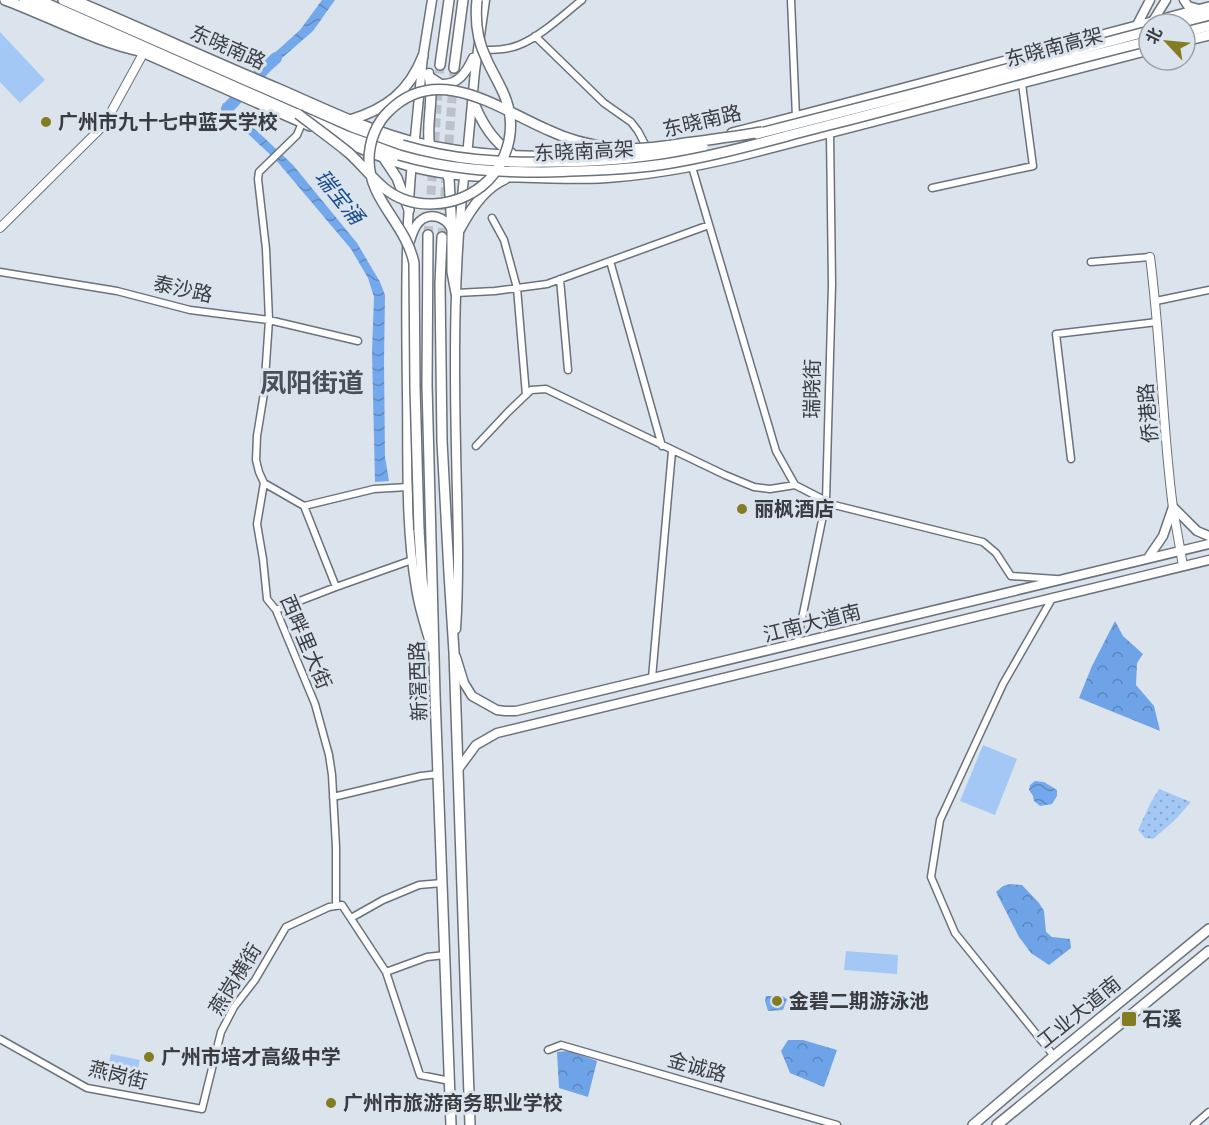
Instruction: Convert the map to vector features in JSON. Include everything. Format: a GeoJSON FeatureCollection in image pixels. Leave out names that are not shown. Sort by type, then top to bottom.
{"type":"FeatureCollection","features":[{"type":"Feature","properties":{"kind":"main road"},"geometry":{"type":"LineString","coordinates":[[5,0],[114,45],[144,52]]}},
{"type":"Feature","properties":{"kind":"main road","name":"东晓南路"},"geometry":{"type":"LineString","coordinates":[[24,0],[300,118],[350,144],[412,166],[465,176],[600,178],[692,167],[1135,54]]}},
{"type":"Feature","properties":{"kind":"main road","name":"东晓南高架"},"geometry":{"type":"LineString","coordinates":[[39,0],[300,118],[388,151],[450,167],[518,172],[624,169],[681,161],[907,105],[1137,44]]}},
{"type":"Feature","properties":{"kind":"main road","name":"东晓南高架"},"geometry":{"type":"LineString","coordinates":[[63,0],[368,134],[442,156],[513,162],[612,160],[687,150],[975,78],[1137,30]]}},
{"type":"Feature","properties":{"kind":"main road","name":"东晓南路"},"geometry":{"type":"LineString","coordinates":[[74,0],[383,133],[429,146],[468,152],[513,155],[579,156],[648,151],[717,137],[1137,25]]}},
{"type":"Feature","properties":{"kind":"main road"},"geometry":{"type":"LineString","coordinates":[[432,0],[423,56],[412,166],[406,361],[412,560],[421,611],[435,657]]}},
{"type":"Feature","properties":{"kind":"main road"},"geometry":{"type":"LineString","coordinates":[[440,65],[449,0]]}},
{"type":"Feature","properties":{"kind":"main road"},"geometry":{"type":"LineString","coordinates":[[454,68],[463,0]]}},
{"type":"Feature","properties":{"kind":"main road"},"geometry":{"type":"LineString","coordinates":[[300,118],[347,151],[378,183],[393,194],[411,201],[433,204],[454,201],[472,193],[485,183],[499,166],[508,145],[510,126],[506,97],[480,42],[477,30],[477,0]]}},
{"type":"Feature","properties":{"kind":"main road"},"geometry":{"type":"LineString","coordinates":[[454,652],[459,554],[456,293],[452,272],[485,0]]}},
{"type":"Feature","properties":{"kind":"main road"},"geometry":{"type":"LineString","coordinates":[[1184,0],[1188,6],[1204,8]]}},
{"type":"Feature","properties":{"kind":"main road"},"geometry":{"type":"LineString","coordinates":[[1135,54],[1137,25]]}},
{"type":"Feature","properties":{"kind":"main road"},"geometry":{"type":"LineString","coordinates":[[429,76],[441,84],[454,82],[465,74],[478,50]]}},
{"type":"Feature","properties":{"kind":"main road"},"geometry":{"type":"LineString","coordinates":[[1135,54],[1137,50]]}},
{"type":"Feature","properties":{"kind":"main road"},"geometry":{"type":"LineString","coordinates":[[350,120],[367,115],[403,90],[414,78],[423,56]]}},
{"type":"Feature","properties":{"kind":"main road"},"geometry":{"type":"LineString","coordinates":[[423,56],[432,96],[429,146],[432,152],[465,176]]}},
{"type":"Feature","properties":{"kind":"main road"},"geometry":{"type":"LineString","coordinates":[[435,657],[424,600],[419,530],[414,263],[405,237],[377,193],[370,169],[372,142],[378,125],[398,103],[406,98],[424,91],[442,90],[461,92],[480,98],[575,141],[608,147],[647,149],[762,132]]}},
{"type":"Feature","properties":{"kind":"main road"},"geometry":{"type":"LineString","coordinates":[[456,230],[482,196],[496,184],[510,177],[506,166],[513,155],[491,135],[480,118],[472,98]]}},
{"type":"Feature","properties":{"kind":"main road"},"geometry":{"type":"LineString","coordinates":[[414,142],[439,161],[447,174],[456,230]]}},
{"type":"Feature","properties":{"kind":"main road"},"geometry":{"type":"LineString","coordinates":[[383,157],[397,178],[409,210]]}},
{"type":"Feature","properties":{"kind":"main road"},"geometry":{"type":"LineString","coordinates":[[408,250],[417,224],[425,217],[439,217],[456,230]]}},
{"type":"Feature","properties":{"kind":"main road","name":"新滘西路"},"geometry":{"type":"LineString","coordinates":[[428,235],[427,385],[451,1125]]}},
{"type":"Feature","properties":{"kind":"main road","name":"新滘西路"},"geometry":{"type":"LineString","coordinates":[[442,237],[440,303],[442,441],[459,768],[470,1125]]}},
{"type":"Feature","properties":{"kind":"main road"},"geometry":{"type":"LineString","coordinates":[[1148,558],[1163,536],[1173,507],[1197,531],[1209,536]]}},
{"type":"Feature","properties":{"kind":"main road","name":"江南大道南"},"geometry":{"type":"LineString","coordinates":[[454,652],[464,683],[472,696],[497,710],[516,711],[1209,544]]}},
{"type":"Feature","properties":{"kind":"main road","name":"江南大道南"},"geometry":{"type":"LineString","coordinates":[[459,768],[476,745],[497,733],[1209,560]]}},
{"type":"Feature","properties":{"kind":"main road","name":"工业大道南"},"geometry":{"type":"LineString","coordinates":[[973,1125],[1036,1070],[1209,929]]}},
{"type":"Feature","properties":{"kind":"main road"},"geometry":{"type":"LineString","coordinates":[[997,1125],[1209,951]]}},
{"type":"Feature","properties":{"kind":"main road"},"geometry":{"type":"LineString","coordinates":[[1036,1070],[1046,1083]]}},
{"type":"Feature","properties":{"kind":"street"},"geometry":{"type":"LineString","coordinates":[[478,50],[504,49],[520,45],[582,0]]}},
{"type":"Feature","properties":{"kind":"street"},"geometry":{"type":"LineString","coordinates":[[791,0],[796,117]]}},
{"type":"Feature","properties":{"kind":"street"},"geometry":{"type":"LineString","coordinates":[[535,36],[604,103],[631,122],[648,151]]}},
{"type":"Feature","properties":{"kind":"street"},"geometry":{"type":"LineString","coordinates":[[0,228],[104,125],[144,52]]}},
{"type":"Feature","properties":{"kind":"street"},"geometry":{"type":"LineString","coordinates":[[932,188],[1034,166],[1022,84]]}},
{"type":"Feature","properties":{"kind":"street","name":"西畔里大街"},"geometry":{"type":"LineString","coordinates":[[300,118],[297,135],[265,165],[259,172],[258,179],[266,249],[269,320],[264,393],[257,436],[256,460],[264,483],[257,524],[267,599],[276,610],[315,704],[325,736],[333,797],[339,905]]}},
{"type":"Feature","properties":{"kind":"street","name":"瑞晓街"},"geometry":{"type":"LineString","coordinates":[[797,643],[826,501],[832,284],[830,133]]}},
{"type":"Feature","properties":{"kind":"street"},"geometry":{"type":"LineString","coordinates":[[692,167],[776,451],[795,485],[834,505],[983,542],[996,553],[1011,576],[1060,579]]}},
{"type":"Feature","properties":{"kind":"street"},"geometry":{"type":"LineString","coordinates":[[492,218],[504,240],[517,288],[526,395]]}},
{"type":"Feature","properties":{"kind":"street"},"geometry":{"type":"LineString","coordinates":[[456,293],[495,291],[547,284],[709,225]]}},
{"type":"Feature","properties":{"kind":"street"},"geometry":{"type":"LineString","coordinates":[[1091,262],[1150,258]]}},
{"type":"Feature","properties":{"kind":"street","name":"侨港路"},"geometry":{"type":"LineString","coordinates":[[1150,258],[1158,322],[1173,507],[1183,566]]}},
{"type":"Feature","properties":{"kind":"street"},"geometry":{"type":"LineString","coordinates":[[610,261],[662,446]]}},
{"type":"Feature","properties":{"kind":"street","name":"泰沙路"},"geometry":{"type":"LineString","coordinates":[[0,272],[117,291],[190,310],[269,320],[358,341]]}},
{"type":"Feature","properties":{"kind":"street"},"geometry":{"type":"LineString","coordinates":[[560,279],[568,370]]}},
{"type":"Feature","properties":{"kind":"street"},"geometry":{"type":"LineString","coordinates":[[1156,301],[1209,290]]}},
{"type":"Feature","properties":{"kind":"street"},"geometry":{"type":"LineString","coordinates":[[1071,459],[1056,334],[1158,322]]}},
{"type":"Feature","properties":{"kind":"street"},"geometry":{"type":"LineString","coordinates":[[476,446],[531,390],[546,389],[725,476],[754,487],[770,489],[795,485]]}},
{"type":"Feature","properties":{"kind":"street"},"geometry":{"type":"LineString","coordinates":[[652,678],[672,451]]}},
{"type":"Feature","properties":{"kind":"street"},"geometry":{"type":"LineString","coordinates":[[264,483],[304,506],[336,586]]}},
{"type":"Feature","properties":{"kind":"street"},"geometry":{"type":"LineString","coordinates":[[304,506],[374,489],[408,487]]}},
{"type":"Feature","properties":{"kind":"street"},"geometry":{"type":"LineString","coordinates":[[276,610],[336,586],[412,560]]}},
{"type":"Feature","properties":{"kind":"street"},"geometry":{"type":"LineString","coordinates":[[1053,597],[1003,684],[940,820],[932,877],[956,933],[1054,1056]]}},
{"type":"Feature","properties":{"kind":"street"},"geometry":{"type":"LineString","coordinates":[[333,797],[421,776],[439,774]]}},
{"type":"Feature","properties":{"kind":"street"},"geometry":{"type":"LineString","coordinates":[[351,918],[383,900],[419,885],[442,883]]}},
{"type":"Feature","properties":{"kind":"street"},"geometry":{"type":"LineString","coordinates":[[339,905],[351,918],[386,972],[420,1075],[450,1081]]}},
{"type":"Feature","properties":{"kind":"street","name":"燕岗横街"},"geometry":{"type":"LineString","coordinates":[[202,1109],[221,1032],[234,1007],[255,980],[286,927],[339,905]]}},
{"type":"Feature","properties":{"kind":"street"},"geometry":{"type":"LineString","coordinates":[[386,972],[427,957],[445,955]]}},
{"type":"Feature","properties":{"kind":"street","name":"燕岗街"},"geometry":{"type":"LineString","coordinates":[[0,1039],[87,1088],[202,1109]]}},
{"type":"Feature","properties":{"kind":"street","name":"金诚路"},"geometry":{"type":"LineString","coordinates":[[548,1050],[561,1045],[837,1125]]}},
{"type":"Feature","properties":{"kind":"street"},"geometry":{"type":"LineString","coordinates":[[1194,1125],[1209,1112]]}},
{"type":"Feature","properties":{"kind":"green space"},"geometry":{"type":"Polygon","coordinates":[[[1115,621],[1123,636],[1143,654],[1137,663],[1136,685],[1154,706],[1160,731],[1079,698],[1115,621]]]}},
{"type":"Feature","properties":{"kind":"green space"},"geometry":{"type":"Polygon","coordinates":[[[1010,884],[1022,885],[1039,903],[1044,911],[1046,932],[1052,937],[1070,939],[1071,948],[1049,965],[1031,953],[1019,937],[996,892],[1010,884]]]}},
{"type":"Feature","properties":{"kind":"green space"},"geometry":{"type":"Polygon","coordinates":[[[788,1040],[803,1040],[837,1050],[824,1087],[790,1073],[781,1051],[788,1040]]]}},
{"type":"Feature","properties":{"kind":"green space"},"geometry":{"type":"Polygon","coordinates":[[[569,1051],[597,1061],[588,1097],[559,1088],[557,1052],[569,1051]]]}},
{"type":"Feature","properties":{"kind":"shaded area"},"geometry":{"type":"Polygon","coordinates":[[[0,32],[45,80],[20,103],[0,82],[0,32]]]}},
{"type":"Feature","properties":{"kind":"shaded area"},"geometry":{"type":"Polygon","coordinates":[[[983,745],[1017,759],[995,815],[960,801],[983,745]]]}},
{"type":"Feature","properties":{"kind":"shaded area"},"geometry":{"type":"Polygon","coordinates":[[[1159,789],[1191,802],[1153,839],[1145,838],[1138,830],[1159,789]]]}},
{"type":"Feature","properties":{"kind":"shaded area"},"geometry":{"type":"Polygon","coordinates":[[[846,951],[898,955],[897,974],[844,970],[846,951]]]}},
{"type":"Feature","properties":{"kind":"shaded area"},"geometry":{"type":"Polygon","coordinates":[[[111,1054],[140,1060],[136,1078],[107,1071],[111,1054]]]}},
{"type":"Feature","properties":{"kind":"water"},"geometry":{"type":"Polygon","coordinates":[[[322,0],[335,0],[313,31],[267,71],[259,67],[300,30],[322,0]]]}},
{"type":"Feature","properties":{"kind":"water"},"geometry":{"type":"Polygon","coordinates":[[[223,103],[234,107],[231,114],[256,130],[293,165],[357,243],[380,282],[385,295],[385,457],[389,481],[375,482],[372,352],[374,297],[368,278],[351,249],[276,160],[224,115],[221,110],[223,103]]]}},
{"type":"Feature","properties":{"kind":"water"},"geometry":{"type":"Polygon","coordinates":[[[1035,781],[1044,782],[1057,790],[1057,796],[1052,804],[1040,806],[1034,801],[1029,790],[1030,785],[1035,781]]]}},
{"type":"Feature","properties":{"kind":"water"},"geometry":{"type":"Polygon","coordinates":[[[766,996],[782,996],[787,999],[783,1010],[768,1011],[766,996]]]}},
{"type":"Feature","properties":{"kind":"waterway","name":"瑞宝涌"},"geometry":{"type":"LineString","coordinates":[[231,118],[227,109],[276,58]]}},
{"type":"Feature","properties":{"kind":"tunnel"},"geometry":{"type":"LineString","coordinates":[[428,235],[440,65]]}},
{"type":"Feature","properties":{"kind":"tunnel"},"geometry":{"type":"LineString","coordinates":[[448,157],[454,68]]}},
{"type":"Feature","properties":{"kind":"tunnel"},"geometry":{"type":"LineString","coordinates":[[442,237],[446,179]]}},
{"type":"Feature","properties":{"kind":"place","name":"广州市九十七中蓝天学校"},"geometry":{"type":"Point","coordinates":[46,122]}},
{"type":"Feature","properties":{"kind":"place","name":"丽枫酒店"},"geometry":{"type":"Point","coordinates":[742,509]}},
{"type":"Feature","properties":{"kind":"place","name":"金碧二期游泳池"},"geometry":{"type":"Point","coordinates":[777,1001]}},
{"type":"Feature","properties":{"kind":"place","name":"石溪"},"geometry":{"type":"Point","coordinates":[1129,1019]}},
{"type":"Feature","properties":{"kind":"place","name":"广州市培才高级中学"},"geometry":{"type":"Point","coordinates":[149,1057]}},
{"type":"Feature","properties":{"kind":"place","name":"广州市旅游商务职业学校"},"geometry":{"type":"Point","coordinates":[331,1103]}},
{"type":"Feature","properties":{"kind":"district","name":"凤阳街道"},"geometry":{"type":"Point","coordinates":[312,383]}}]}
